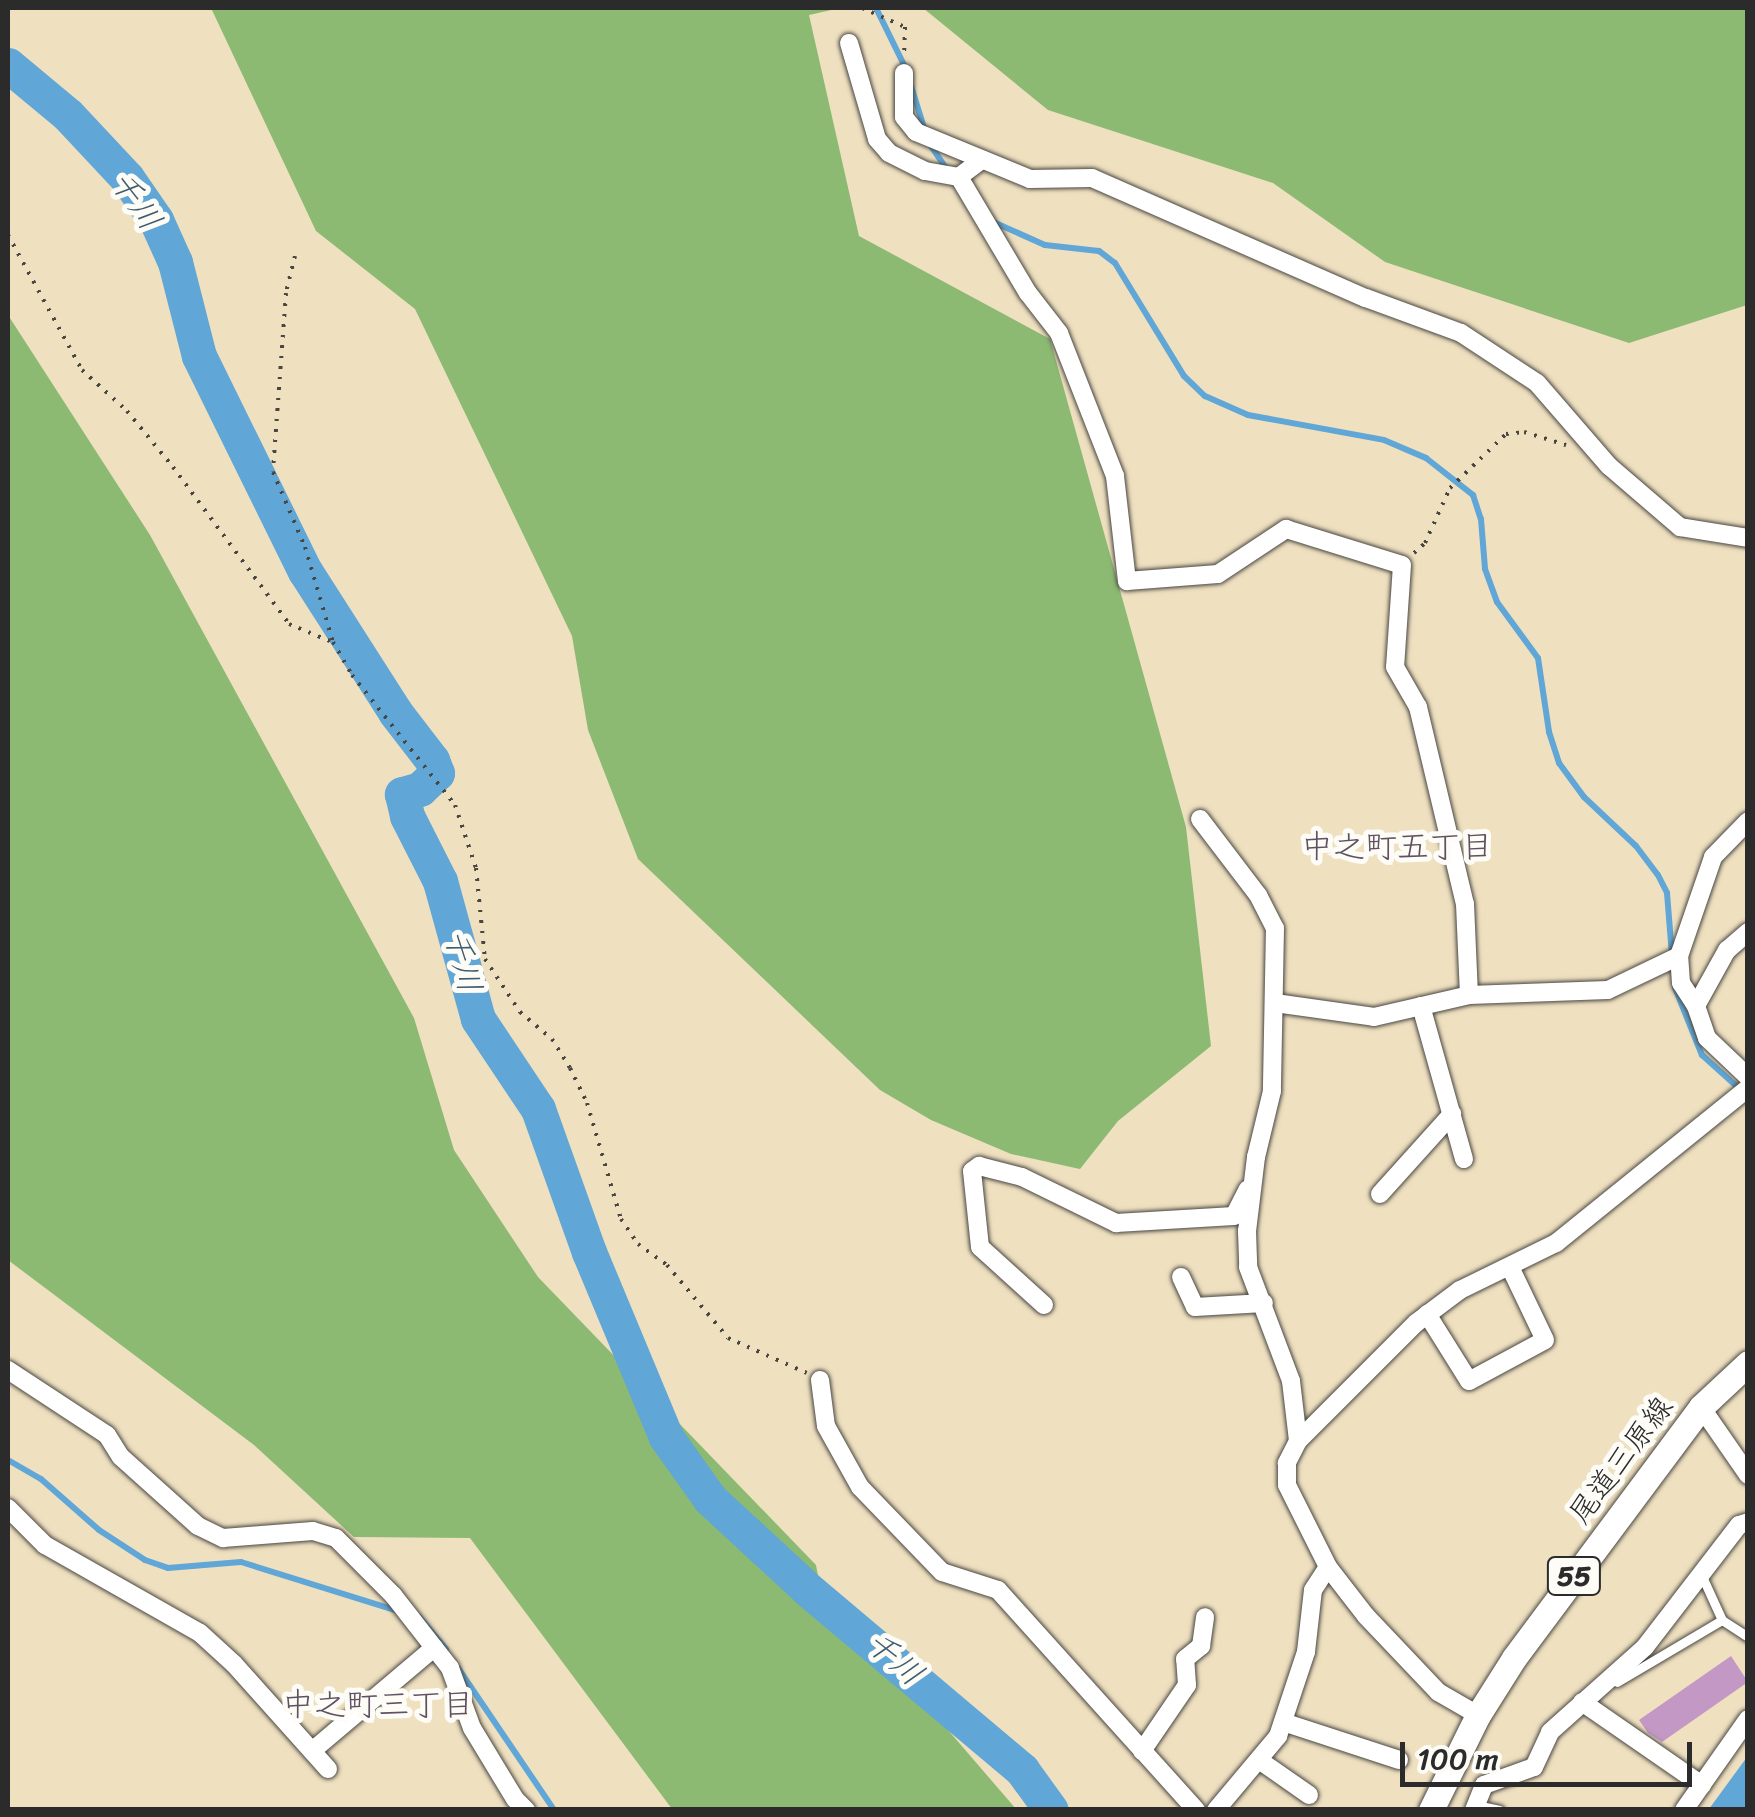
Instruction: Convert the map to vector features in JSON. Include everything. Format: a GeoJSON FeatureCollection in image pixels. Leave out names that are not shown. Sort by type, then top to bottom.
{"type":"FeatureCollection","features":[{"type":"Feature","properties":{"kind":"main road","name":"尾道三原線"},"geometry":{"type":"LineString","coordinates":[[1432,1810],[1478,1715],[1514,1658],[1701,1407],[1748,1363]]}},
{"type":"Feature","properties":{"kind":"street"},"geometry":{"type":"LineString","coordinates":[[849,43],[877,139],[889,154],[925,170],[960,177],[1028,294],[1059,333],[1115,476],[1126,581],[1218,574],[1286,530],[1402,565],[1396,667],[1418,707],[1464,904],[1469,995]]}},
{"type":"Feature","properties":{"kind":"street"},"geometry":{"type":"LineString","coordinates":[[904,72],[904,117],[916,132],[1030,179],[1092,178],[1366,298],[1461,333],[1537,384],[1592,447],[1680,527],[1748,538]]}},
{"type":"Feature","properties":{"kind":"street"},"geometry":{"type":"LineString","coordinates":[[960,177],[980,160]]}},
{"type":"Feature","properties":{"kind":"street"},"geometry":{"type":"LineString","coordinates":[[1200,819],[1258,895],[1275,928],[1272,1091],[1253,1180],[1247,1231],[1248,1267],[1291,1381],[1298,1440]]}},
{"type":"Feature","properties":{"kind":"street"},"geometry":{"type":"LineString","coordinates":[[1748,821],[1713,858],[1679,956],[1681,983],[1696,1006],[1706,1038],[1748,1077]]}},
{"type":"Feature","properties":{"kind":"street"},"geometry":{"type":"LineString","coordinates":[[1696,1006],[1727,950],[1748,932]]}},
{"type":"Feature","properties":{"kind":"street"},"geometry":{"type":"LineString","coordinates":[[1275,1003],[1374,1017],[1469,995],[1608,990],[1668,957],[1679,956]]}},
{"type":"Feature","properties":{"kind":"street"},"geometry":{"type":"LineString","coordinates":[[1421,1006],[1464,1159]]}},
{"type":"Feature","properties":{"kind":"street"},"geometry":{"type":"LineString","coordinates":[[1478,1715],[1438,1692],[1366,1616],[1328,1566],[1287,1485],[1287,1463],[1298,1440],[1427,1314],[1460,1290],[1512,1269],[1556,1243],[1748,1088]]}},
{"type":"Feature","properties":{"kind":"street"},"geometry":{"type":"LineString","coordinates":[[1380,1194],[1452,1114]]}},
{"type":"Feature","properties":{"kind":"street"},"geometry":{"type":"LineString","coordinates":[[1044,1305],[980,1247],[972,1171],[979,1166],[1022,1177],[1116,1223],[1234,1216],[1253,1180]]}},
{"type":"Feature","properties":{"kind":"street"},"geometry":{"type":"LineString","coordinates":[[1427,1314],[1469,1381],[1545,1340],[1512,1269]]}},
{"type":"Feature","properties":{"kind":"street"},"geometry":{"type":"LineString","coordinates":[[1181,1277],[1195,1307],[1264,1302]]}},
{"type":"Feature","properties":{"kind":"street"},"geometry":{"type":"LineString","coordinates":[[8,1370],[107,1435],[121,1457],[198,1526],[224,1538],[313,1531],[336,1538],[393,1596],[450,1668],[472,1728],[515,1799],[526,1810]]}},
{"type":"Feature","properties":{"kind":"street"},"geometry":{"type":"LineString","coordinates":[[820,1380],[826,1426],[860,1488],[942,1572],[998,1590],[1196,1810]]}},
{"type":"Feature","properties":{"kind":"street"},"geometry":{"type":"LineString","coordinates":[[1701,1407],[1748,1475]]}},
{"type":"Feature","properties":{"kind":"street"},"geometry":{"type":"LineString","coordinates":[[8,1508],[45,1545],[200,1632],[328,1769]]}},
{"type":"Feature","properties":{"kind":"street"},"geometry":{"type":"LineString","coordinates":[[1475,1807],[1484,1786],[1534,1767],[1550,1732],[1644,1646],[1739,1526],[1748,1522]]}},
{"type":"Feature","properties":{"kind":"street"},"geometry":{"type":"LineString","coordinates":[[1216,1810],[1260,1760],[1284,1722],[1306,1652],[1313,1590],[1328,1566]]}},
{"type":"Feature","properties":{"kind":"street"},"geometry":{"type":"LineString","coordinates":[[1142,1751],[1188,1685],[1185,1659],[1201,1646],[1205,1617]]}},
{"type":"Feature","properties":{"kind":"street"},"geometry":{"type":"LineString","coordinates":[[312,1752],[434,1648]]}},
{"type":"Feature","properties":{"kind":"street"},"geometry":{"type":"LineString","coordinates":[[1582,1702],[1702,1784]]}},
{"type":"Feature","properties":{"kind":"street"},"geometry":{"type":"LineString","coordinates":[[1684,1810],[1748,1719]]}},
{"type":"Feature","properties":{"kind":"street"},"geometry":{"type":"LineString","coordinates":[[1284,1722],[1399,1760]]}},
{"type":"Feature","properties":{"kind":"street"},"geometry":{"type":"LineString","coordinates":[[1260,1760],[1309,1795]]}},
{"type":"Feature","properties":{"kind":"lane"},"geometry":{"type":"LineString","coordinates":[[1701,1574],[1722,1620],[1748,1637]]}},
{"type":"Feature","properties":{"kind":"lane"},"geometry":{"type":"LineString","coordinates":[[1582,1702],[1722,1620]]}},
{"type":"Feature","properties":{"kind":"lane"},"geometry":{"type":"LineString","coordinates":[[1475,1807],[1500,1810]]}},
{"type":"Feature","properties":{"kind":"path"},"geometry":{"type":"LineString","coordinates":[[862,8],[905,28],[904,72]]}},
{"type":"Feature","properties":{"kind":"path"},"geometry":{"type":"LineString","coordinates":[[8,234],[82,370],[127,412],[173,467],[289,624],[333,642]]}},
{"type":"Feature","properties":{"kind":"path"},"geometry":{"type":"LineString","coordinates":[[295,256],[286,293],[273,472],[305,547],[333,642],[352,675],[454,804],[476,868],[485,959],[520,1012],[552,1039],[570,1068],[587,1103],[621,1219],[638,1244],[667,1265],[728,1338],[788,1362],[820,1380]]}},
{"type":"Feature","properties":{"kind":"path"},"geometry":{"type":"LineString","coordinates":[[1402,565],[1425,543],[1450,488],[1506,434],[1524,432],[1586,452],[1592,447]]}},
{"type":"Feature","properties":{"kind":"green space"},"geometry":{"type":"Polygon","coordinates":[[[211,8],[840,8],[809,15],[859,236],[1050,339],[1186,827],[1211,1046],[1118,1121],[1080,1169],[1011,1154],[931,1120],[880,1090],[638,859],[588,730],[572,636],[415,309],[316,231],[211,8]]]}},
{"type":"Feature","properties":{"kind":"green space"},"geometry":{"type":"Polygon","coordinates":[[[923,8],[1747,8],[1747,305],[1629,343],[1385,262],[1273,183],[1048,110],[923,8]]]}},
{"type":"Feature","properties":{"kind":"green space"},"geometry":{"type":"Polygon","coordinates":[[[8,315],[150,535],[414,1018],[454,1150],[538,1277],[816,1565],[825,1612],[942,1723],[1016,1809],[672,1809],[470,1538],[354,1537],[254,1445],[8,1260],[8,315]]]}},
{"type":"Feature","properties":{"kind":"water"},"geometry":{"type":"Polygon","coordinates":[[[1747,1757],[1747,1809],[1709,1809],[1747,1757]]]}},
{"type":"Feature","properties":{"kind":"building"},"geometry":{"type":"Polygon","coordinates":[[[1731,1656],[1748,1682],[1662,1742],[1648,1733],[1639,1720],[1731,1656]]]}},
{"type":"Feature","properties":{"kind":"waterway"},"geometry":{"type":"LineString","coordinates":[[876,8],[906,69]]}},
{"type":"Feature","properties":{"kind":"waterway","name":"千川"},"geometry":{"type":"LineString","coordinates":[[8,65],[68,115],[127,178],[156,220],[175,262],[199,356],[305,571],[395,712],[432,760],[437,773],[420,789],[402,794],[407,816],[440,881],[478,1019],[538,1109],[589,1252],[666,1437],[710,1499],[812,1593],[1022,1770],[1051,1810]]}},
{"type":"Feature","properties":{"kind":"waterway"},"geometry":{"type":"LineString","coordinates":[[911,86],[925,131]]}},
{"type":"Feature","properties":{"kind":"waterway"},"geometry":{"type":"LineString","coordinates":[[929,143],[947,170]]}},
{"type":"Feature","properties":{"kind":"waterway"},"geometry":{"type":"LineString","coordinates":[[991,221],[1045,245],[1099,251],[1115,263],[1184,376],[1205,396],[1248,415],[1384,440],[1426,458],[1473,495],[1481,519],[1485,569],[1497,602],[1538,658],[1549,732],[1559,763],[1584,797],[1636,846],[1658,875],[1667,893],[1672,955]]}},
{"type":"Feature","properties":{"kind":"waterway"},"geometry":{"type":"LineString","coordinates":[[1675,988],[1702,1055],[1743,1092]]}},
{"type":"Feature","properties":{"kind":"waterway"},"geometry":{"type":"LineString","coordinates":[[8,1460],[41,1479],[99,1530],[145,1560],[168,1568],[241,1562],[398,1611]]}},
{"type":"Feature","properties":{"kind":"waterway"},"geometry":{"type":"LineString","coordinates":[[419,1617],[446,1649]]}},
{"type":"Feature","properties":{"kind":"waterway"},"geometry":{"type":"LineString","coordinates":[[458,1668],[554,1810]]}},
{"type":"Feature","properties":{"kind":"district","name":"中之町五丁目"},"geometry":{"type":"Point","coordinates":[1397,847]}},
{"type":"Feature","properties":{"kind":"district","name":"中之町三丁目"},"geometry":{"type":"Point","coordinates":[378,1705]}}]}
